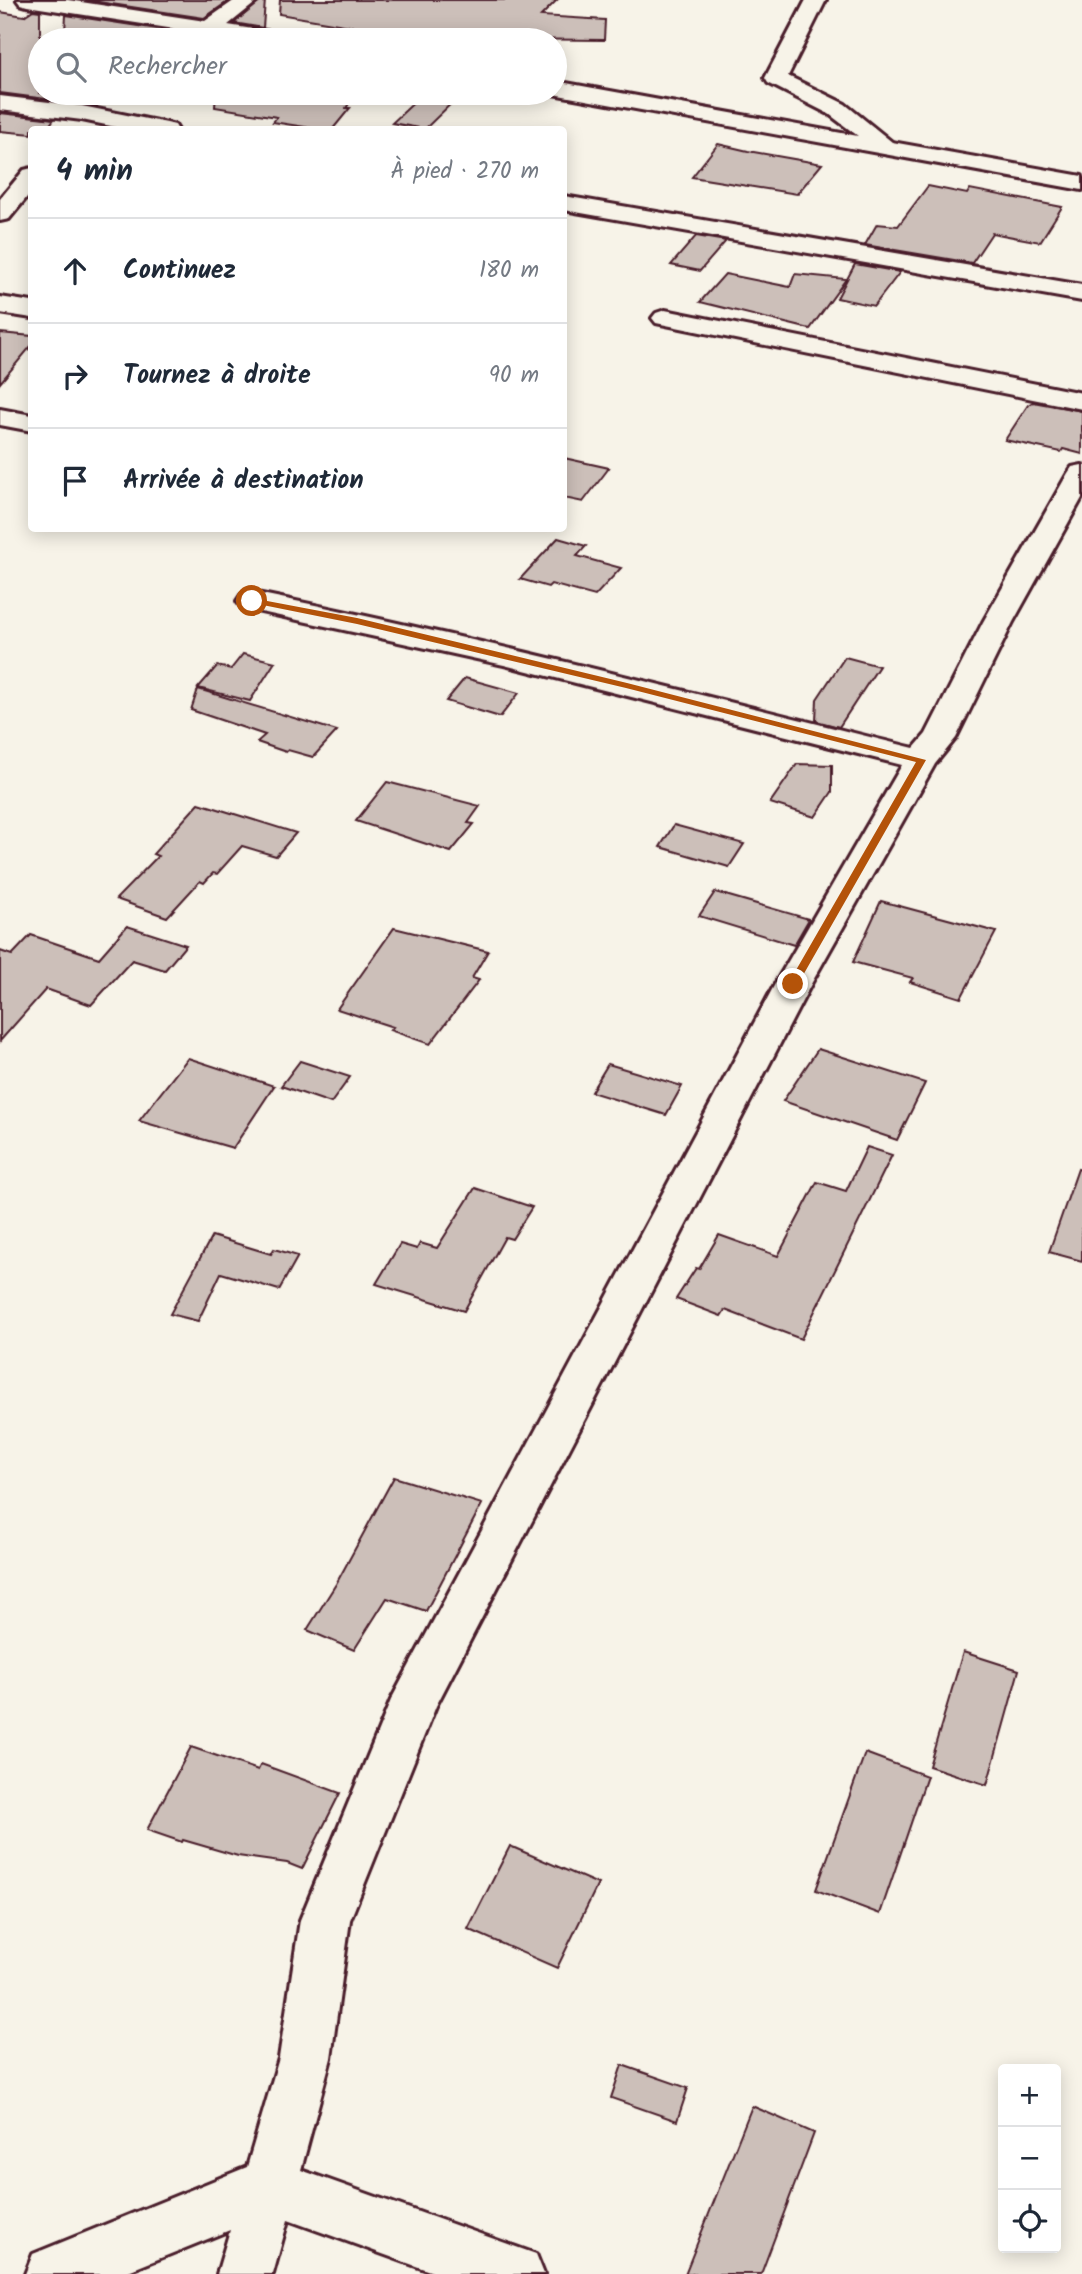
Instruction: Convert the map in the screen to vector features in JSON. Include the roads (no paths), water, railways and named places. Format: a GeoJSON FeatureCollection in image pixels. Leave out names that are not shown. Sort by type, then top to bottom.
{"type":"FeatureCollection","features":[{"type":"Feature","properties":{"kind":"street"},"geometry":{"type":"LineString","coordinates":[[27,0],[217,28]]}},
{"type":"Feature","properties":{"kind":"street"},"geometry":{"type":"LineString","coordinates":[[211,27],[248,0]]}},
{"type":"Feature","properties":{"kind":"street"},"geometry":{"type":"LineString","coordinates":[[816,0],[776,78],[837,109],[886,146]]}},
{"type":"Feature","properties":{"kind":"street"},"geometry":{"type":"LineString","coordinates":[[158,28],[165,20]]}},
{"type":"Feature","properties":{"kind":"street"},"geometry":{"type":"LineString","coordinates":[[567,90],[1082,183]]}},
{"type":"Feature","properties":{"kind":"street"},"geometry":{"type":"LineString","coordinates":[[0,103],[75,121],[126,126]]}},
{"type":"Feature","properties":{"kind":"street"},"geometry":{"type":"LineString","coordinates":[[75,121],[89,105]]}},
{"type":"Feature","properties":{"kind":"street"},"geometry":{"type":"LineString","coordinates":[[12,200],[28,180]]}},
{"type":"Feature","properties":{"kind":"street"},"geometry":{"type":"LineString","coordinates":[[567,205],[1082,293]]}},
{"type":"Feature","properties":{"kind":"street"},"geometry":{"type":"LineString","coordinates":[[0,305],[28,309]]}},
{"type":"Feature","properties":{"kind":"street"},"geometry":{"type":"LineString","coordinates":[[665,318],[1082,401]]}},
{"type":"Feature","properties":{"kind":"street"},"geometry":{"type":"LineString","coordinates":[[0,417],[28,422]]}},
{"type":"Feature","properties":{"kind":"street"},"geometry":{"type":"LineString","coordinates":[[245,2274],[305,2058],[326,1920],[415,1700],[793,984],[921,760],[940,738],[998,622],[1082,473]]}},
{"type":"Feature","properties":{"kind":"street"},"geometry":{"type":"LineString","coordinates":[[252,601],[357,621],[921,760]]}},
{"type":"Feature","properties":{"kind":"street"},"geometry":{"type":"LineString","coordinates":[[53,2274],[270,2186],[516,2274]]}}]}
